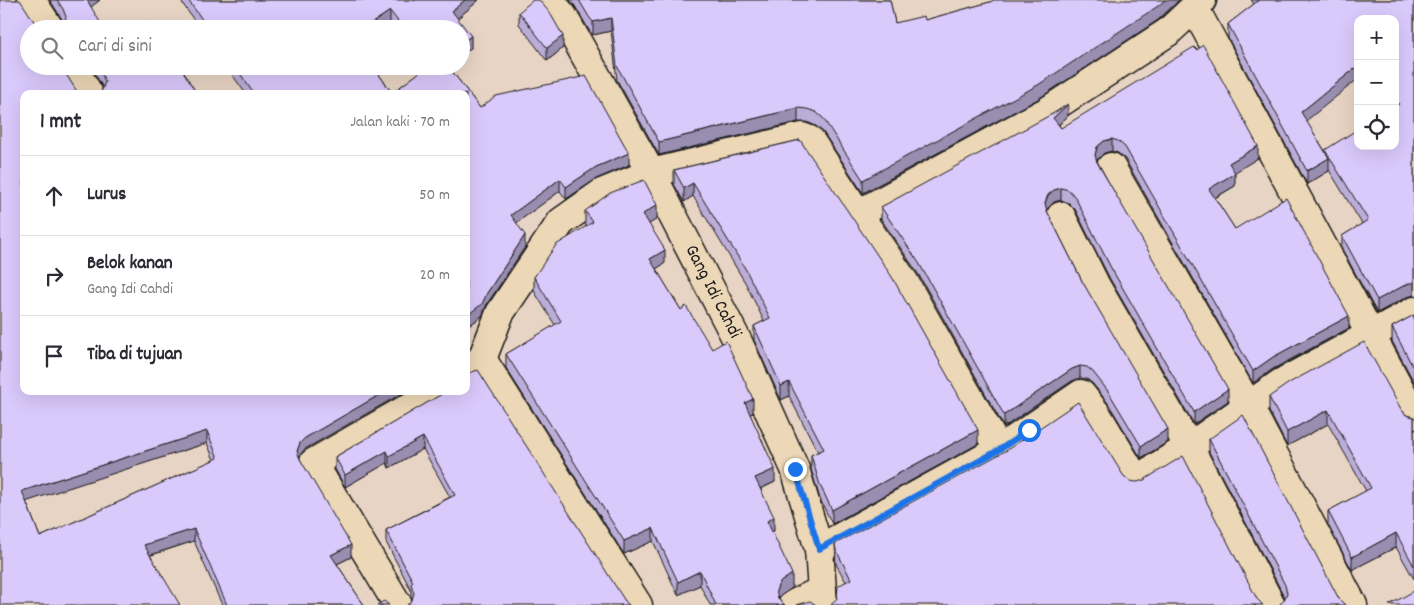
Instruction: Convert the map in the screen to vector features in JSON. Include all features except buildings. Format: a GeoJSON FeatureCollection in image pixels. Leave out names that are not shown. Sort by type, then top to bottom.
{"type":"FeatureCollection","features":[{"type":"Feature","properties":{"kind":"street"},"geometry":{"type":"LineString","coordinates":[[31,0],[44,20]]}},
{"type":"Feature","properties":{"kind":"street","name":"Gang Idi Cahdi"},"geometry":{"type":"LineString","coordinates":[[548,0],[563,16],[651,173],[738,342],[795,469],[819,549],[823,597]]}},
{"type":"Feature","properties":{"kind":"street"},"geometry":{"type":"LineString","coordinates":[[858,214],[1046,112],[1168,32],[1199,4],[1414,415]]}},
{"type":"Feature","properties":{"kind":"street"},"geometry":{"type":"LineString","coordinates":[[77,75],[87,90]]}},
{"type":"Feature","properties":{"kind":"street"},"geometry":{"type":"LineString","coordinates":[[638,605],[474,365],[500,313],[561,222],[602,193],[651,173],[802,137],[810,140],[905,283],[999,450]]}},
{"type":"Feature","properties":{"kind":"street"},"geometry":{"type":"LineString","coordinates":[[1111,167],[1248,405],[1353,605]]}},
{"type":"Feature","properties":{"kind":"street"},"geometry":{"type":"LineString","coordinates":[[1061,216],[1096,286],[1189,447],[1270,605]]}},
{"type":"Feature","properties":{"kind":"street"},"geometry":{"type":"LineString","coordinates":[[819,549],[999,450],[1081,394],[1096,412],[1136,480],[1189,447],[1281,383],[1414,311]]}},
{"type":"Feature","properties":{"kind":"street"},"geometry":{"type":"LineString","coordinates":[[398,605],[313,463],[431,395]]}},
{"type":"Feature","properties":{"kind":"street"},"geometry":{"type":"LineString","coordinates":[[792,605],[823,597]]}},
{"type":"Feature","properties":{"kind":"route"},"geometry":{"type":"LineString","coordinates":[[795,469],[819,549],[999,450],[1029,430]]}}]}
